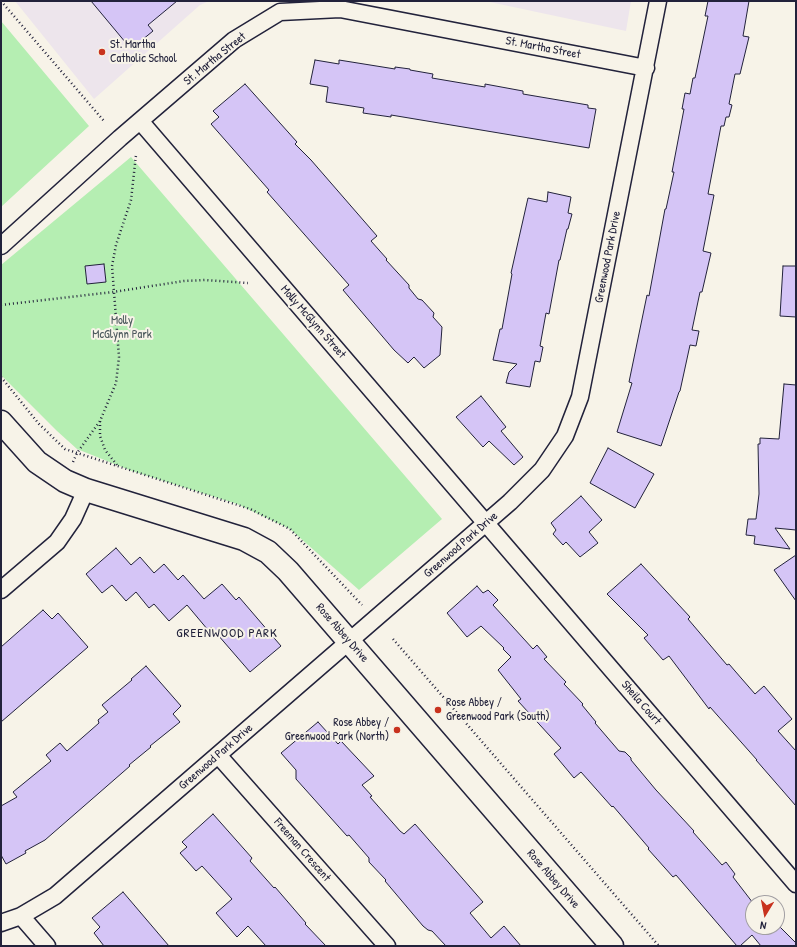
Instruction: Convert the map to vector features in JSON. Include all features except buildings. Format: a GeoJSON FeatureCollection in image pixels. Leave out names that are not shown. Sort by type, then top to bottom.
{"type":"FeatureCollection","features":[{"type":"Feature","properties":{"kind":"street","name":"Greenwood Park Drive"},"geometry":{"type":"LineString","coordinates":[[1,923],[21,916],[55,896],[486,523],[510,502],[542,470],[565,436],[580,397],[658,1]]}},
{"type":"Feature","properties":{"kind":"street","name":"St. Martha Street"},"geometry":{"type":"LineString","coordinates":[[1,246],[120,138],[234,40],[280,12],[340,9],[646,68]]}},
{"type":"Feature","properties":{"kind":"street","name":"Molly McGlynn Street"},"geometry":{"type":"LineString","coordinates":[[140,122],[486,523]]}},
{"type":"Feature","properties":{"kind":"street","name":"Rose Abbey Drive"},"geometry":{"type":"LineString","coordinates":[[1,422],[37,462],[65,481],[86,490],[244,539],[268,552],[288,571],[612,946]]}},
{"type":"Feature","properties":{"kind":"street"},"geometry":{"type":"LineString","coordinates":[[1,590],[56,542],[73,519],[86,490]]}},
{"type":"Feature","properties":{"kind":"street","name":"Sheila Court"},"geometry":{"type":"LineString","coordinates":[[486,523],[796,884]]}},
{"type":"Feature","properties":{"kind":"street","name":"Freeman Crescent"},"geometry":{"type":"LineString","coordinates":[[218,754],[387,946]]}},
{"type":"Feature","properties":{"kind":"street"},"geometry":{"type":"LineString","coordinates":[[21,916],[47,946]]}},
{"type":"Feature","properties":{"kind":"path"},"geometry":{"type":"LineString","coordinates":[[1,1],[104,121]]}},
{"type":"Feature","properties":{"kind":"path"},"geometry":{"type":"LineString","coordinates":[[65,481],[77,453],[100,421],[116,383],[119,357],[112,266],[116,246],[131,200],[136,155]]}},
{"type":"Feature","properties":{"kind":"path"},"geometry":{"type":"LineString","coordinates":[[1,305],[113,292],[184,281],[205,280],[248,283]]}},
{"type":"Feature","properties":{"kind":"path"},"geometry":{"type":"LineString","coordinates":[[1,377],[39,424],[65,449],[250,508],[290,529],[362,605]]}},
{"type":"Feature","properties":{"kind":"path"},"geometry":{"type":"LineString","coordinates":[[100,421],[100,436],[105,450],[118,465]]}},
{"type":"Feature","properties":{"kind":"path"},"geometry":{"type":"LineString","coordinates":[[393,639],[659,946]]}},
{"type":"Feature","properties":{"kind":"shaded area","name":"St. Martha Catholic School"},"geometry":{"type":"Polygon","coordinates":[[[15,1],[209,1],[200,5],[94,99],[15,1]]]}},
{"type":"Feature","properties":{"kind":"shaded area"},"geometry":{"type":"Polygon","coordinates":[[[485,1],[631,1],[626,31],[485,1]]]}},
{"type":"Feature","properties":{"kind":"green space"},"geometry":{"type":"Polygon","coordinates":[[[1,21],[89,126],[1,207],[1,21]]]}},
{"type":"Feature","properties":{"kind":"green space","name":"Molly McGlynn Park"},"geometry":{"type":"Polygon","coordinates":[[[131,157],[442,519],[359,590],[290,529],[237,504],[132,471],[77,449],[1,375],[1,265],[131,157]]]}},
{"type":"Feature","properties":{"kind":"place","name":"St. Martha Catholic School"},"geometry":{"type":"Point","coordinates":[102,52]}},
{"type":"Feature","properties":{"kind":"place","name":"Rose Abbey / Greenwood Park (South)"},"geometry":{"type":"Point","coordinates":[438,710]}},
{"type":"Feature","properties":{"kind":"place","name":"Rose Abbey / Greenwood Park (North)"},"geometry":{"type":"Point","coordinates":[397,730]}},
{"type":"Feature","properties":{"kind":"district","name":"GREENWOOD PARK"},"geometry":{"type":"Point","coordinates":[227,634]}}]}
